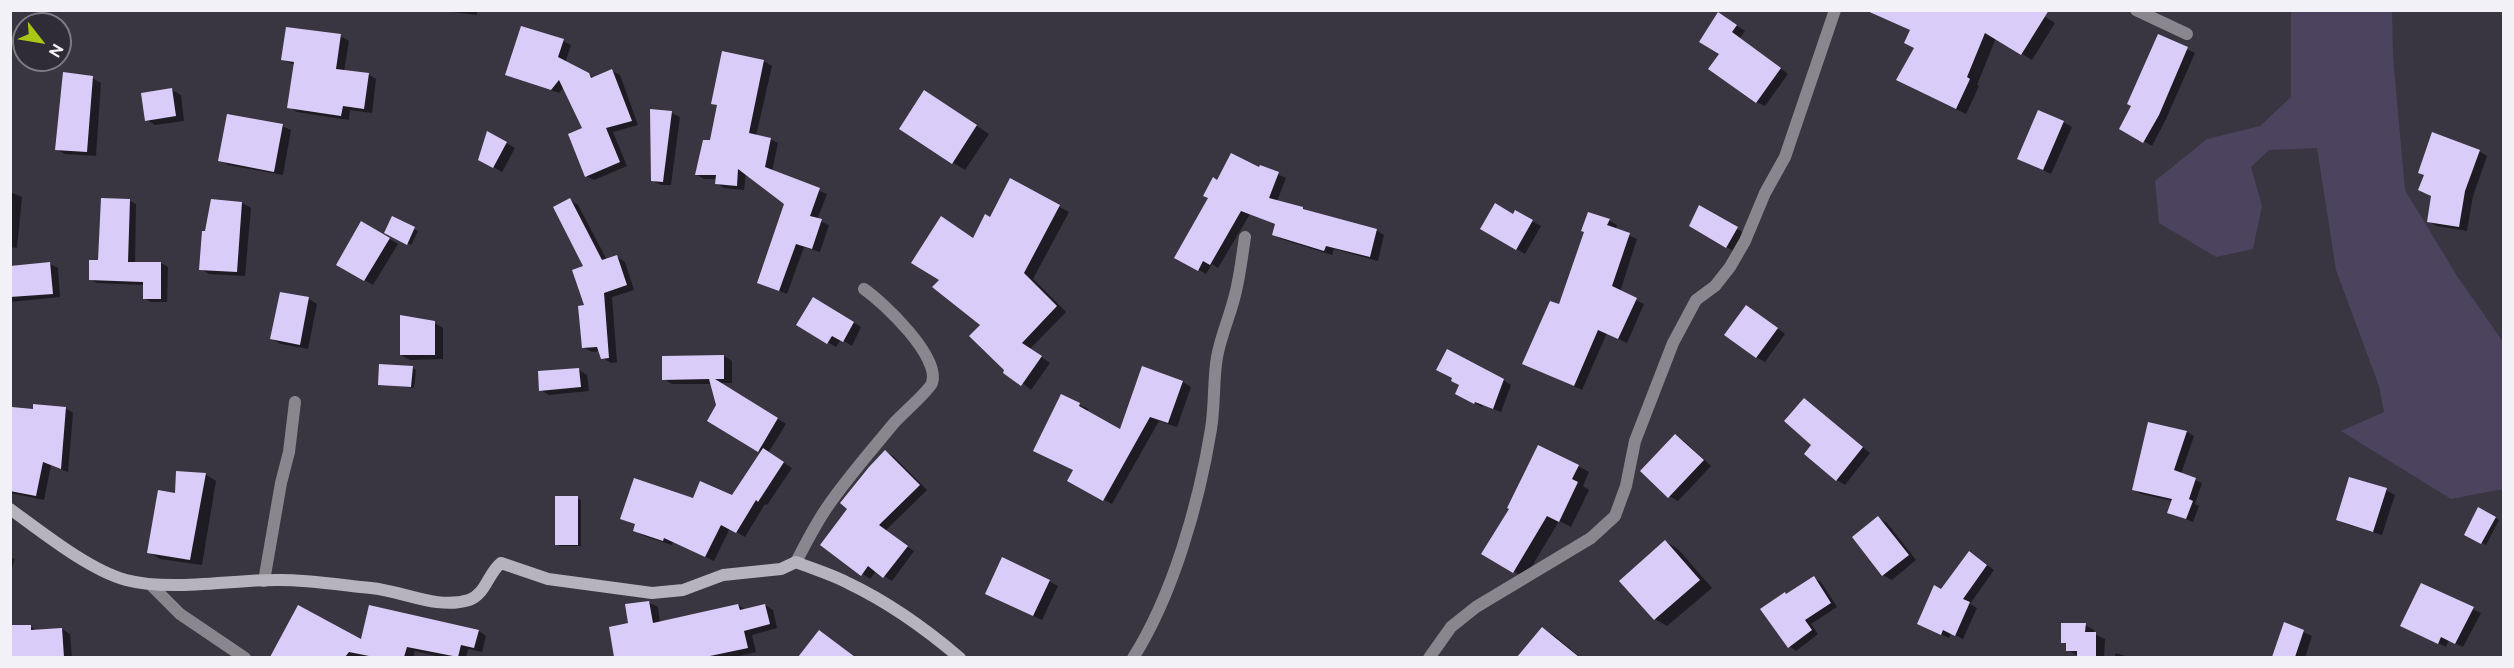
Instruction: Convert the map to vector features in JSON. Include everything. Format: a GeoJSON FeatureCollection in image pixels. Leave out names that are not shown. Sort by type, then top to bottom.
{"type":"FeatureCollection","features":[{"type":"Feature","properties":{"kind":"street"},"geometry":{"type":"LineString","coordinates":[[1429,657],[1451,627],[1476,607],[1591,538],[1615,516],[1626,486],[1635,441],[1673,343],[1696,300],[1715,286],[1730,267],[1745,241],[1765,193],[1785,157],[1835,10]]}},
{"type":"Feature","properties":{"kind":"street"},"geometry":{"type":"LineString","coordinates":[[2136,10],[2187,34]]}},
{"type":"Feature","properties":{"kind":"street"},"geometry":{"type":"LineString","coordinates":[[1133,657],[1149,632],[1158,611],[1178,560],[1194,503],[1211,430],[1216,358],[1235,298],[1245,237]]}},
{"type":"Feature","properties":{"kind":"street"},"geometry":{"type":"LineString","coordinates":[[10,509],[80,559],[124,580],[151,585],[281,580],[374,588],[443,603],[470,600],[481,591],[501,563],[548,579],[652,593],[683,590],[723,575],[781,569],[796,562],[826,508],[843,485],[899,417],[932,384],[933,373],[924,350],[880,301],[864,290]]}},
{"type":"Feature","properties":{"kind":"street"},"geometry":{"type":"LineString","coordinates":[[264,581],[281,483],[291,441],[295,402]]}},
{"type":"Feature","properties":{"kind":"street"},"geometry":{"type":"LineString","coordinates":[[796,562],[847,582],[883,602],[939,639],[960,657]]}},
{"type":"Feature","properties":{"kind":"street"},"geometry":{"type":"LineString","coordinates":[[151,585],[180,614],[245,657]]}},
{"type":"Feature","properties":{"kind":"shaded area"},"geometry":{"type":"Polygon","coordinates":[[[2291,11],[2392,11],[2393,57],[2405,190],[2457,276],[2503,342],[2503,489],[2451,499],[2341,431],[2384,412],[2379,386],[2336,270],[2317,148],[2269,150],[2251,167],[2262,206],[2253,249],[2216,257],[2159,223],[2155,181],[2207,139],[2260,126],[2291,97],[2291,11]]]}},
{"type":"Feature","properties":{"kind":"building"},"geometry":{"type":"Polygon","coordinates":[[[1865,10],[2049,10],[2021,55],[1985,33],[1967,77],[1970,79],[1956,109],[1896,80],[1914,48],[1904,43],[1910,30],[1865,10]]]}},
{"type":"Feature","properties":{"kind":"building"},"geometry":{"type":"Polygon","coordinates":[[[1718,12],[1737,25],[1732,32],[1781,68],[1756,103],[1708,69],[1719,54],[1699,42],[1718,12]]]}},
{"type":"Feature","properties":{"kind":"building"},"geometry":{"type":"Polygon","coordinates":[[[521,26],[564,39],[558,57],[589,73],[591,78],[612,69],[632,121],[606,128],[620,162],[585,177],[568,134],[582,128],[559,80],[551,90],[505,75],[521,26]]]}},
{"type":"Feature","properties":{"kind":"building"},"geometry":{"type":"Polygon","coordinates":[[[286,27],[341,34],[336,69],[369,73],[364,109],[343,106],[341,116],[287,108],[294,62],[281,60],[286,27]]]}},
{"type":"Feature","properties":{"kind":"building"},"geometry":{"type":"Polygon","coordinates":[[[2158,34],[2188,47],[2159,115],[2143,143],[2119,129],[2131,106],[2127,104],[2158,34]]]}},
{"type":"Feature","properties":{"kind":"building"},"geometry":{"type":"Polygon","coordinates":[[[722,51],[764,60],[749,133],[771,138],[765,167],[820,188],[810,216],[822,219],[812,249],[796,244],[779,291],[757,283],[784,204],[738,169],[737,186],[715,184],[716,175],[695,175],[703,140],[710,140],[717,105],[711,104],[722,51]]]}},
{"type":"Feature","properties":{"kind":"building"},"geometry":{"type":"Polygon","coordinates":[[[63,72],[93,76],[87,152],[55,150],[63,72]]]}},
{"type":"Feature","properties":{"kind":"building"},"geometry":{"type":"Polygon","coordinates":[[[172,88],[176,116],[145,121],[141,93],[172,88]]]}},
{"type":"Feature","properties":{"kind":"building"},"geometry":{"type":"Polygon","coordinates":[[[924,90],[977,125],[952,164],[899,129],[924,90]]]}},
{"type":"Feature","properties":{"kind":"building"},"geometry":{"type":"Polygon","coordinates":[[[650,109],[672,111],[663,182],[651,181],[650,109]]]}},
{"type":"Feature","properties":{"kind":"building"},"geometry":{"type":"Polygon","coordinates":[[[2038,110],[2064,121],[2043,170],[2017,159],[2038,110]]]}},
{"type":"Feature","properties":{"kind":"building"},"geometry":{"type":"Polygon","coordinates":[[[227,114],[283,124],[274,172],[218,161],[227,114]]]}},
{"type":"Feature","properties":{"kind":"building"},"geometry":{"type":"Polygon","coordinates":[[[487,131],[507,142],[493,168],[478,160],[487,131]]]}},
{"type":"Feature","properties":{"kind":"building"},"geometry":{"type":"Polygon","coordinates":[[[2432,132],[2480,150],[2465,191],[2459,227],[2427,222],[2431,196],[2418,190],[2424,175],[2418,173],[2432,132]]]}},
{"type":"Feature","properties":{"kind":"building"},"geometry":{"type":"Polygon","coordinates":[[[1231,153],[1259,167],[1260,165],[1279,172],[1269,198],[1377,229],[1370,257],[1326,246],[1324,251],[1272,235],[1275,224],[1241,211],[1210,265],[1203,261],[1198,271],[1174,258],[1208,198],[1203,196],[1213,177],[1217,180],[1231,153]]]}},
{"type":"Feature","properties":{"kind":"building"},"geometry":{"type":"Polygon","coordinates":[[[1010,178],[1060,205],[1024,273],[1057,306],[1022,343],[1042,356],[1021,386],[1003,373],[1004,370],[969,336],[980,325],[932,287],[939,280],[911,263],[941,216],[973,238],[985,214],[990,217],[1010,178]]]}},
{"type":"Feature","properties":{"kind":"building"},"geometry":{"type":"Polygon","coordinates":[[[101,198],[130,199],[128,262],[161,262],[161,299],[143,299],[143,282],[89,280],[89,260],[98,260],[101,198]]]}},
{"type":"Feature","properties":{"kind":"building"},"geometry":{"type":"Polygon","coordinates":[[[570,198],[602,260],[617,255],[627,285],[604,293],[609,358],[601,359],[597,347],[582,348],[578,306],[584,305],[572,270],[583,266],[553,207],[570,198]]]}},
{"type":"Feature","properties":{"kind":"building"},"geometry":{"type":"Polygon","coordinates":[[[211,199],[242,202],[237,272],[199,270],[202,231],[205,231],[211,199]]]}},
{"type":"Feature","properties":{"kind":"building"},"geometry":{"type":"Polygon","coordinates":[[[1495,203],[1513,214],[1515,210],[1533,220],[1516,250],[1480,229],[1495,203]]]}},
{"type":"Feature","properties":{"kind":"building"},"geometry":{"type":"Polygon","coordinates":[[[1699,205],[1738,227],[1726,248],[1689,226],[1699,205]]]}},
{"type":"Feature","properties":{"kind":"building"},"geometry":{"type":"Polygon","coordinates":[[[1588,212],[1610,219],[1607,225],[1630,233],[1612,286],[1637,298],[1618,339],[1598,330],[1574,386],[1522,364],[1550,301],[1559,304],[1584,232],[1581,231],[1588,212]]]}},
{"type":"Feature","properties":{"kind":"building"},"geometry":{"type":"Polygon","coordinates":[[[392,216],[415,227],[407,245],[384,233],[392,216]]]}},
{"type":"Feature","properties":{"kind":"building"},"geometry":{"type":"Polygon","coordinates":[[[361,221],[390,238],[364,281],[336,265],[361,221]]]}},
{"type":"Feature","properties":{"kind":"building"},"geometry":{"type":"Polygon","coordinates":[[[50,262],[53,294],[10,297],[10,266],[50,262]]]}},
{"type":"Feature","properties":{"kind":"building"},"geometry":{"type":"Polygon","coordinates":[[[280,292],[309,297],[300,345],[270,339],[280,292]]]}},
{"type":"Feature","properties":{"kind":"building"},"geometry":{"type":"Polygon","coordinates":[[[813,297],[854,322],[843,342],[832,336],[827,344],[796,325],[813,297]]]}},
{"type":"Feature","properties":{"kind":"building"},"geometry":{"type":"Polygon","coordinates":[[[1746,305],[1778,328],[1756,358],[1724,335],[1746,305]]]}},
{"type":"Feature","properties":{"kind":"building"},"geometry":{"type":"Polygon","coordinates":[[[400,315],[435,321],[435,355],[400,355],[400,315]]]}},
{"type":"Feature","properties":{"kind":"building"},"geometry":{"type":"Polygon","coordinates":[[[1447,349],[1504,379],[1493,409],[1475,402],[1474,404],[1455,394],[1459,385],[1451,381],[1452,378],[1436,370],[1447,349]]]}},
{"type":"Feature","properties":{"kind":"building"},"geometry":{"type":"Polygon","coordinates":[[[724,355],[724,379],[715,379],[778,418],[758,452],[707,421],[716,405],[709,379],[662,380],[662,356],[724,355]]]}},
{"type":"Feature","properties":{"kind":"building"},"geometry":{"type":"Polygon","coordinates":[[[379,364],[413,366],[411,387],[378,385],[379,364]]]}},
{"type":"Feature","properties":{"kind":"building"},"geometry":{"type":"Polygon","coordinates":[[[1142,366],[1183,381],[1168,423],[1150,417],[1103,501],[1067,481],[1073,470],[1033,451],[1061,394],[1080,403],[1079,406],[1120,429],[1142,366]]]}},
{"type":"Feature","properties":{"kind":"building"},"geometry":{"type":"Polygon","coordinates":[[[579,368],[581,387],[539,391],[538,371],[579,368]]]}},
{"type":"Feature","properties":{"kind":"building"},"geometry":{"type":"Polygon","coordinates":[[[1804,398],[1863,447],[1836,481],[1804,454],[1811,445],[1784,421],[1804,398]]]}},
{"type":"Feature","properties":{"kind":"building"},"geometry":{"type":"Polygon","coordinates":[[[33,404],[66,407],[61,469],[43,462],[36,496],[10,491],[12,407],[33,409],[33,404]]]}},
{"type":"Feature","properties":{"kind":"building"},"geometry":{"type":"Polygon","coordinates":[[[2148,422],[2187,431],[2174,470],[2196,478],[2189,499],[2193,501],[2186,519],[2167,513],[2172,499],[2132,490],[2148,422]]]}},
{"type":"Feature","properties":{"kind":"building"},"geometry":{"type":"Polygon","coordinates":[[[1675,434],[1704,460],[1668,498],[1640,471],[1675,434]]]}},
{"type":"Feature","properties":{"kind":"building"},"geometry":{"type":"Polygon","coordinates":[[[1538,445],[1579,465],[1572,479],[1578,482],[1559,522],[1547,516],[1513,573],[1481,554],[1509,509],[1507,508],[1538,445]]]}},
{"type":"Feature","properties":{"kind":"building"},"geometry":{"type":"Polygon","coordinates":[[[763,448],[784,462],[758,502],[756,500],[736,533],[721,525],[705,557],[664,538],[663,541],[633,531],[635,524],[620,519],[634,478],[693,498],[700,481],[732,495],[763,448]]]}},
{"type":"Feature","properties":{"kind":"building"},"geometry":{"type":"Polygon","coordinates":[[[885,450],[920,485],[879,525],[908,546],[883,578],[868,566],[861,576],[820,545],[847,509],[840,503],[885,450]]]}},
{"type":"Feature","properties":{"kind":"building"},"geometry":{"type":"Polygon","coordinates":[[[176,471],[206,473],[190,560],[147,553],[158,490],[175,493],[176,471]]]}},
{"type":"Feature","properties":{"kind":"building"},"geometry":{"type":"Polygon","coordinates":[[[2349,477],[2387,488],[2373,532],[2336,520],[2349,477]]]}},
{"type":"Feature","properties":{"kind":"building"},"geometry":{"type":"Polygon","coordinates":[[[555,496],[578,496],[578,545],[555,545],[555,496]]]}},
{"type":"Feature","properties":{"kind":"building"},"geometry":{"type":"Polygon","coordinates":[[[2478,507],[2496,517],[2481,544],[2464,535],[2478,507]]]}},
{"type":"Feature","properties":{"kind":"building"},"geometry":{"type":"Polygon","coordinates":[[[1878,516],[1909,555],[1882,576],[1852,537],[1878,516]]]}},
{"type":"Feature","properties":{"kind":"building"},"geometry":{"type":"Polygon","coordinates":[[[1665,540],[1700,580],[1654,620],[1619,581],[1665,540]]]}},
{"type":"Feature","properties":{"kind":"building"},"geometry":{"type":"Polygon","coordinates":[[[1969,551],[1987,565],[1963,599],[1970,602],[1955,636],[1943,630],[1941,635],[1917,624],[1934,585],[1941,589],[1969,551]]]}},
{"type":"Feature","properties":{"kind":"building"},"geometry":{"type":"Polygon","coordinates":[[[1002,557],[1050,580],[1033,616],[985,594],[1002,557]]]}},
{"type":"Feature","properties":{"kind":"building"},"geometry":{"type":"Polygon","coordinates":[[[1814,576],[1831,603],[1805,620],[1812,630],[1788,648],[1760,609],[1814,576]]]}},
{"type":"Feature","properties":{"kind":"building"},"geometry":{"type":"Polygon","coordinates":[[[2421,583],[2474,607],[2455,644],[2441,637],[2438,644],[2400,626],[2421,583]]]}},
{"type":"Feature","properties":{"kind":"building"},"geometry":{"type":"Polygon","coordinates":[[[649,601],[653,623],[738,604],[740,610],[765,604],[770,624],[744,631],[748,648],[705,657],[614,657],[609,627],[628,623],[625,604],[649,601]]]}},
{"type":"Feature","properties":{"kind":"building"},"geometry":{"type":"Polygon","coordinates":[[[298,605],[361,639],[369,605],[479,630],[474,648],[461,645],[458,657],[407,647],[404,657],[374,657],[349,652],[345,657],[270,657],[298,605]]]}},
{"type":"Feature","properties":{"kind":"building"},"geometry":{"type":"Polygon","coordinates":[[[2284,622],[2304,630],[2295,657],[2272,657],[2284,622]]]}},
{"type":"Feature","properties":{"kind":"building"},"geometry":{"type":"Polygon","coordinates":[[[2061,623],[2086,623],[2085,632],[2096,632],[2096,656],[2077,656],[2077,651],[2066,651],[2066,643],[2061,643],[2061,623]]]}},
{"type":"Feature","properties":{"kind":"building"},"geometry":{"type":"Polygon","coordinates":[[[10,625],[31,625],[31,630],[62,628],[64,657],[10,657],[10,625]]]}},
{"type":"Feature","properties":{"kind":"building"},"geometry":{"type":"Polygon","coordinates":[[[1542,627],[1579,657],[1517,657],[1542,627]]]}},
{"type":"Feature","properties":{"kind":"building"},"geometry":{"type":"Polygon","coordinates":[[[819,630],[855,657],[798,657],[819,630]]]}}]}
